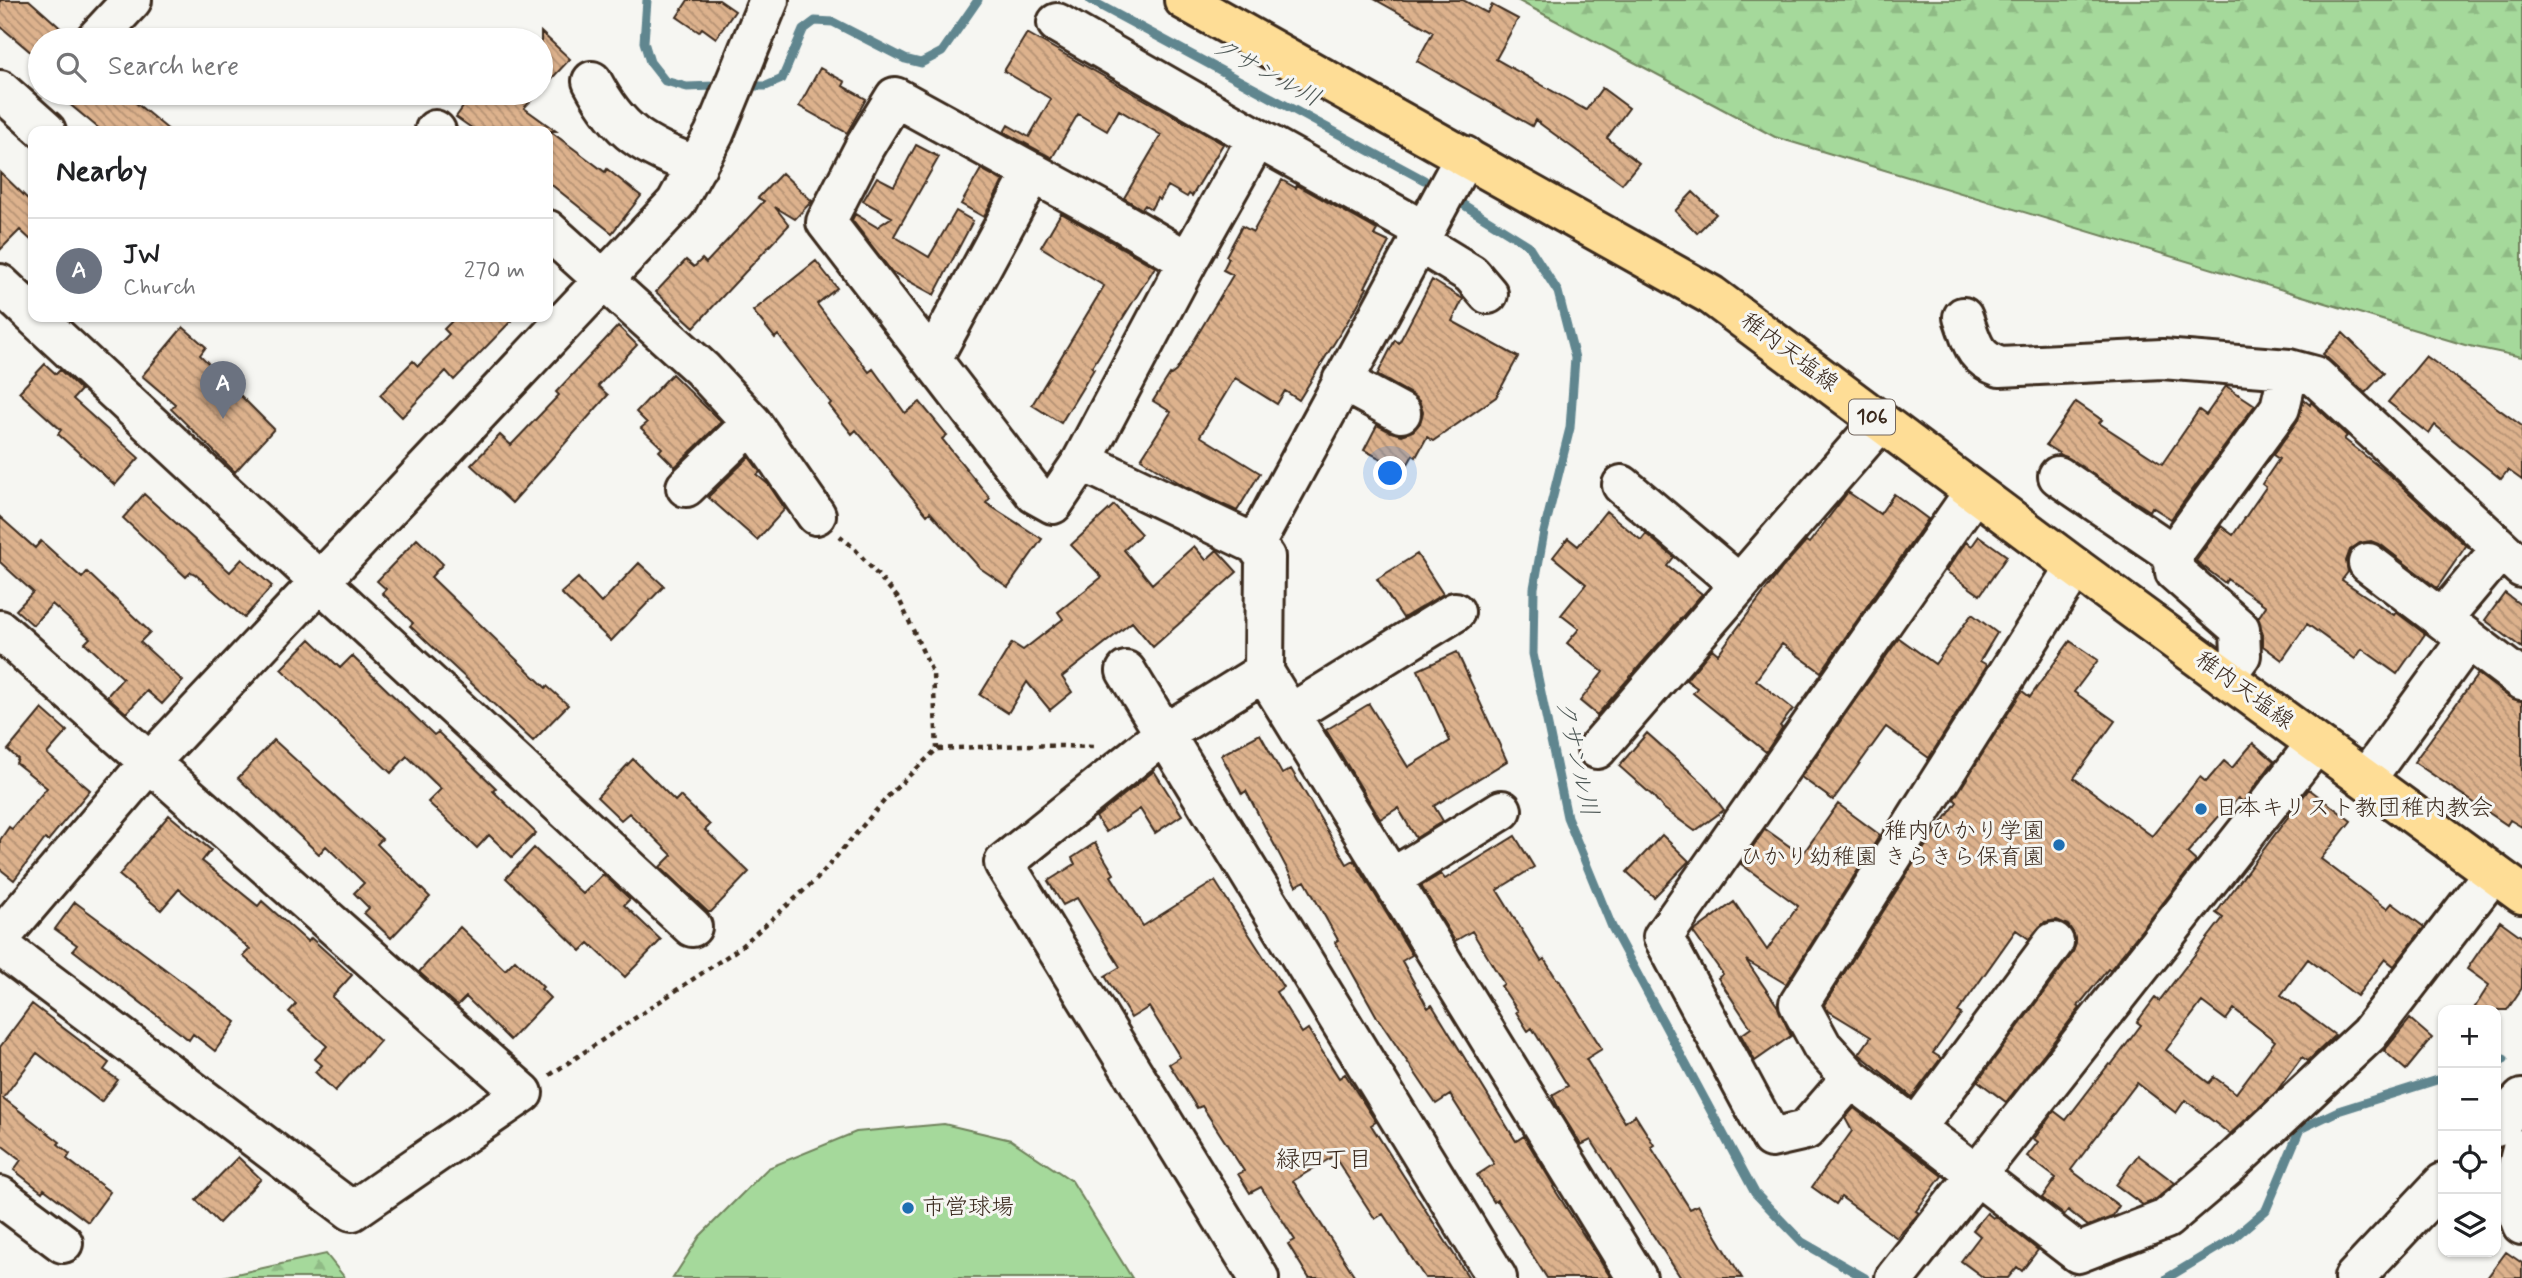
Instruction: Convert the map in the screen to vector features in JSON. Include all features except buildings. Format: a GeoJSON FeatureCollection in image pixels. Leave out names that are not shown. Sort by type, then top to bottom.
{"type":"FeatureCollection","features":[{"type":"Feature","properties":{"kind":"main road","name":"稚内天塩線"},"geometry":{"type":"LineString","coordinates":[[1184,0],[1712,295],[2075,567],[2507,884]]}},
{"type":"Feature","properties":{"kind":"street"},"geometry":{"type":"LineString","coordinates":[[0,938],[149,763],[676,203],[714,134],[769,0]]}},
{"type":"Feature","properties":{"kind":"street"},"geometry":{"type":"LineString","coordinates":[[104,28],[122,3]]}},
{"type":"Feature","properties":{"kind":"street"},"geometry":{"type":"LineString","coordinates":[[1057,23],[1420,235],[1471,274],[1488,294]]}},
{"type":"Feature","properties":{"kind":"street"},"geometry":{"type":"LineString","coordinates":[[592,81],[603,102],[624,127],[651,148],[696,166]]}},
{"type":"Feature","properties":{"kind":"street"},"geometry":{"type":"LineString","coordinates":[[1188,261],[895,97],[865,146],[826,222],[1035,494],[1053,504],[1082,461],[1257,138]]}},
{"type":"Feature","properties":{"kind":"street"},"geometry":{"type":"LineString","coordinates":[[1255,544],[1465,156]]}},
{"type":"Feature","properties":{"kind":"street"},"geometry":{"type":"LineString","coordinates":[[932,359],[1032,172]]}},
{"type":"Feature","properties":{"kind":"street"},"geometry":{"type":"LineString","coordinates":[[553,235],[702,369],[752,423],[816,515]]}},
{"type":"Feature","properties":{"kind":"street"},"geometry":{"type":"LineString","coordinates":[[0,284],[28,310]]}},
{"type":"Feature","properties":{"kind":"street"},"geometry":{"type":"LineString","coordinates":[[1963,317],[1976,351],[1986,362],[2000,367],[2162,359],[2289,369],[2315,376],[2511,559],[2454,629],[2366,779]]}},
{"type":"Feature","properties":{"kind":"street"},"geometry":{"type":"LineString","coordinates":[[40,322],[692,928]]}},
{"type":"Feature","properties":{"kind":"street"},"geometry":{"type":"LineString","coordinates":[[2225,677],[2241,655],[2240,629],[2175,572],[2173,554],[2280,408],[2289,369]]}},
{"type":"Feature","properties":{"kind":"street"},"geometry":{"type":"LineString","coordinates":[[1342,381],[1401,414]]}},
{"type":"Feature","properties":{"kind":"street"},"geometry":{"type":"LineString","coordinates":[[1597,749],[1880,422]]}},
{"type":"Feature","properties":{"kind":"street"},"geometry":{"type":"LineString","coordinates":[[687,486],[752,423]]}},
{"type":"Feature","properties":{"kind":"street"},"geometry":{"type":"LineString","coordinates":[[1082,461],[1255,544],[1265,557],[1264,672],[1637,1278]]}},
{"type":"Feature","properties":{"kind":"street"},"geometry":{"type":"LineString","coordinates":[[2058,476],[2173,554]]}},
{"type":"Feature","properties":{"kind":"street"},"geometry":{"type":"LineString","coordinates":[[1622,485],[1739,584]]}},
{"type":"Feature","properties":{"kind":"street"},"geometry":{"type":"LineString","coordinates":[[1851,1077],[1806,1130],[1771,1138],[1663,937],[1974,492]]}},
{"type":"Feature","properties":{"kind":"street"},"geometry":{"type":"LineString","coordinates":[[2368,564],[2522,680]]}},
{"type":"Feature","properties":{"kind":"street"},"geometry":{"type":"LineString","coordinates":[[2075,567],[1799,1004],[1822,1046],[1851,1077],[2078,1253],[2165,1219],[2227,1167],[2369,1034],[2507,884]]}},
{"type":"Feature","properties":{"kind":"street"},"geometry":{"type":"LineString","coordinates":[[1290,714],[1455,612]]}},
{"type":"Feature","properties":{"kind":"street"},"geometry":{"type":"LineString","coordinates":[[0,630],[523,1093],[352,1211],[0,946]]}},
{"type":"Feature","properties":{"kind":"street"},"geometry":{"type":"LineString","coordinates":[[1126,671],[1154,741],[1497,1278]]}},
{"type":"Feature","properties":{"kind":"street"},"geometry":{"type":"LineString","coordinates":[[1259,1278],[1004,863],[1154,741],[1264,672]]}},
{"type":"Feature","properties":{"kind":"street"},"geometry":{"type":"LineString","coordinates":[[1895,1278],[2316,744]]}},
{"type":"Feature","properties":{"kind":"street"},"geometry":{"type":"LineString","coordinates":[[1391,879],[1502,810]]}},
{"type":"Feature","properties":{"kind":"street"},"geometry":{"type":"LineString","coordinates":[[1916,1128],[2054,942]]}},
{"type":"Feature","properties":{"kind":"street"},"geometry":{"type":"LineString","coordinates":[[2501,1122],[2522,1099]]}},
{"type":"Feature","properties":{"kind":"street"},"geometry":{"type":"LineString","coordinates":[[2522,1149],[2513,1188],[2514,1206],[2522,1225]]}},
{"type":"Feature","properties":{"kind":"street"},"geometry":{"type":"LineString","coordinates":[[2370,1273],[2438,1189]]}},
{"type":"Feature","properties":{"kind":"street"},"geometry":{"type":"LineString","coordinates":[[0,1196],[63,1243]]}},
{"type":"Feature","properties":{"kind":"path"},"geometry":{"type":"LineString","coordinates":[[816,515],[854,548],[899,599],[933,674],[937,749]]}},
{"type":"Feature","properties":{"kind":"path"},"geometry":{"type":"LineString","coordinates":[[523,1093],[738,948],[817,879],[891,793],[937,749],[1154,741]]}},
{"type":"Feature","properties":{"kind":"green space"},"geometry":{"type":"Polygon","coordinates":[[[1517,0],[2522,0],[2522,357],[2465,345],[1775,137],[1517,0]]]}},
{"type":"Feature","properties":{"kind":"green space","name":"市営球場"},"geometry":{"type":"Polygon","coordinates":[[[944,1124],[1011,1140],[1072,1181],[1132,1278],[673,1278],[700,1236],[768,1168],[856,1132],[944,1124]]]}},
{"type":"Feature","properties":{"kind":"green space"},"geometry":{"type":"Polygon","coordinates":[[[326,1254],[345,1278],[218,1278],[326,1254]]]}},
{"type":"Feature","properties":{"kind":"waterway","name":"クサンル川"},"geometry":{"type":"LineString","coordinates":[[647,0],[644,42],[650,62],[665,81],[687,87],[714,86]]}},
{"type":"Feature","properties":{"kind":"waterway","name":"クサンル川"},"geometry":{"type":"LineString","coordinates":[[753,86],[766,86],[782,79],[803,30],[815,21],[833,22],[905,59],[921,63],[942,52],[978,0]]}},
{"type":"Feature","properties":{"kind":"waterway","name":"クサンル川"},"geometry":{"type":"LineString","coordinates":[[1090,0],[1424,180]]}},
{"type":"Feature","properties":{"kind":"waterway","name":"クサンル川"},"geometry":{"type":"LineString","coordinates":[[1459,202],[1528,245],[1558,292],[1575,358],[1570,428],[1544,532],[1534,588],[1533,654],[1567,817],[1612,927],[1755,1193],[1802,1242],[1865,1278]]}},
{"type":"Feature","properties":{"kind":"waterway","name":"クサンル川"},"geometry":{"type":"LineString","coordinates":[[2167,1278],[2232,1239],[2266,1210],[2300,1129],[2338,1111],[2438,1080]]}},
{"type":"Feature","properties":{"kind":"place","name":"JW"},"geometry":{"type":"Point","coordinates":[223,419]}},
{"type":"Feature","properties":{"kind":"place","name":"日本キリスト教団稚内教会"},"geometry":{"type":"Point","coordinates":[2201,809]}},
{"type":"Feature","properties":{"kind":"place","name":"稚内ひかり学園 ひかり幼稚園 きらきら保育園"},"geometry":{"type":"Point","coordinates":[2059,845]}},
{"type":"Feature","properties":{"kind":"place","name":"市営球場"},"geometry":{"type":"Point","coordinates":[908,1208]}},
{"type":"Feature","properties":{"kind":"district","name":"緑四丁目"},"geometry":{"type":"Point","coordinates":[1324,1160]}}]}
